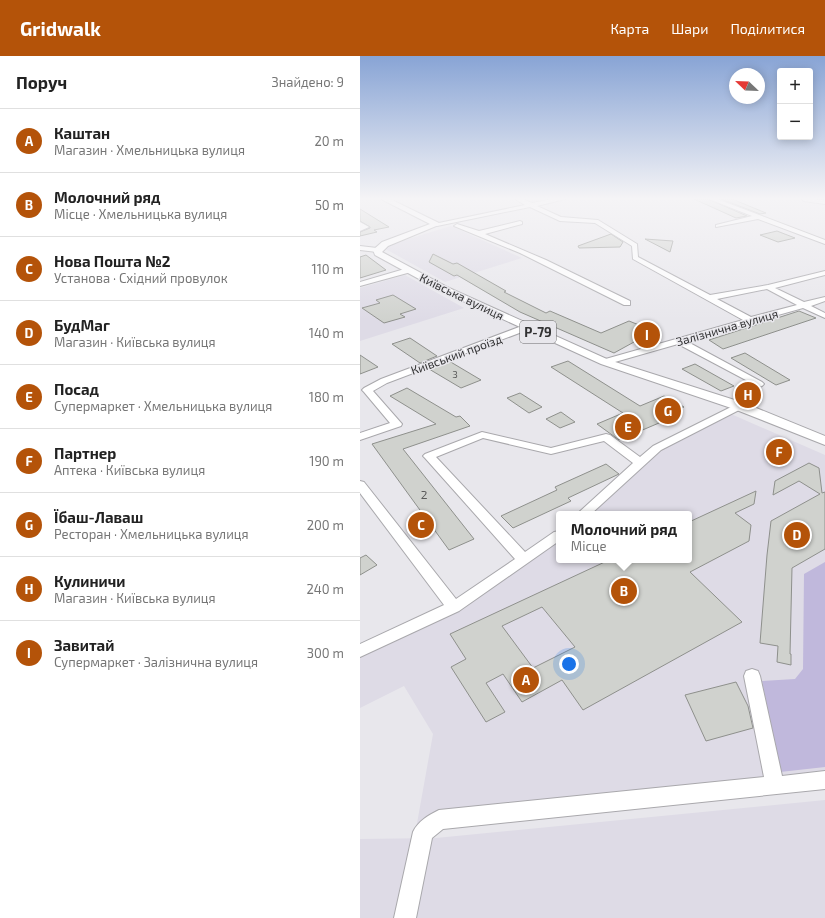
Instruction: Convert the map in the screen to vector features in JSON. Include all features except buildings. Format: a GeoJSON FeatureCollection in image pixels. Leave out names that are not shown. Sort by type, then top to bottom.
{"type":"FeatureCollection","features":[{"type":"Feature","properties":{"kind":"main road"},"geometry":{"type":"LineString","coordinates":[[377,250],[385,244],[398,239]]}},
{"type":"Feature","properties":{"kind":"main road","name":"Київська вулиця"},"geometry":{"type":"LineString","coordinates":[[377,250],[378,253],[444,289],[606,362],[740,406],[825,441]]}},
{"type":"Feature","properties":{"kind":"street"},"geometry":{"type":"LineString","coordinates":[[493,239],[627,303]]}},
{"type":"Feature","properties":{"kind":"street"},"geometry":{"type":"LineString","coordinates":[[623,239],[629,241]]}},
{"type":"Feature","properties":{"kind":"street"},"geometry":{"type":"LineString","coordinates":[[626,239],[635,245],[635,258],[750,320]]}},
{"type":"Feature","properties":{"kind":"street"},"geometry":{"type":"LineString","coordinates":[[360,248],[377,250]]}},
{"type":"Feature","properties":{"kind":"street"},"geometry":{"type":"LineString","coordinates":[[360,284],[408,270]]}},
{"type":"Feature","properties":{"kind":"street"},"geometry":{"type":"LineString","coordinates":[[708,298],[768,287],[825,273]]}},
{"type":"Feature","properties":{"kind":"street"},"geometry":{"type":"LineString","coordinates":[[768,287],[825,316]]}},
{"type":"Feature","properties":{"kind":"street","name":"Залізнична вулиця"},"geometry":{"type":"LineString","coordinates":[[606,362],[825,299]]}},
{"type":"Feature","properties":{"kind":"street","name":"Київський проїзд"},"geometry":{"type":"LineString","coordinates":[[363,388],[527,327]]}},
{"type":"Feature","properties":{"kind":"street"},"geometry":{"type":"LineString","coordinates":[[679,341],[759,384]]}},
{"type":"Feature","properties":{"kind":"street"},"geometry":{"type":"LineString","coordinates":[[360,437],[397,424],[363,388]]}},
{"type":"Feature","properties":{"kind":"street"},"geometry":{"type":"LineString","coordinates":[[586,511],[658,448],[740,406]]}},
{"type":"Feature","properties":{"kind":"street"},"geometry":{"type":"LineString","coordinates":[[524,560],[429,456],[482,435],[552,451],[606,437],[641,463]]}},
{"type":"Feature","properties":{"kind":"street"},"geometry":{"type":"LineString","coordinates":[[360,485],[454,607]]}},
{"type":"Feature","properties":{"kind":"street"},"geometry":{"type":"LineString","coordinates":[[360,651],[454,607],[556,537]]}},
{"type":"Feature","properties":{"kind":"street"},"geometry":{"type":"LineString","coordinates":[[752,676],[775,786]]}},
{"type":"Feature","properties":{"kind":"street"},"geometry":{"type":"LineString","coordinates":[[406,918],[423,832],[438,820],[825,780]]}},
{"type":"Feature","properties":{"kind":"shaded area"},"geometry":{"type":"Polygon","coordinates":[[[408,239],[480,239],[522,258],[445,282],[382,247],[408,239]]]}},
{"type":"Feature","properties":{"kind":"shaded area"},"geometry":{"type":"Polygon","coordinates":[[[405,275],[464,308],[360,341],[360,288],[405,275]]]}},
{"type":"Feature","properties":{"kind":"shaded area"},"geometry":{"type":"Polygon","coordinates":[[[731,414],[825,455],[825,781],[416,829],[433,734],[404,686],[360,708],[360,655],[556,541],[556,563],[692,563],[692,511],[591,511],[660,450],[731,414]]]}},
{"type":"Feature","properties":{"kind":"shaded area"},"geometry":{"type":"Polygon","coordinates":[[[825,562],[825,767],[780,772],[762,681],[795,679],[803,669],[804,574],[825,562]]]}},
{"type":"Feature","properties":{"kind":"shaded area"},"geometry":{"type":"Polygon","coordinates":[[[825,800],[825,918],[360,918],[360,839],[436,838],[825,800]]]}},
{"type":"Feature","properties":{"kind":"place","name":"Завитай"},"geometry":{"type":"Point","coordinates":[647,335]}},
{"type":"Feature","properties":{"kind":"place","name":"Кулиничи"},"geometry":{"type":"Point","coordinates":[748,395]}},
{"type":"Feature","properties":{"kind":"place","name":"Їбаш-Лаваш"},"geometry":{"type":"Point","coordinates":[668,411]}},
{"type":"Feature","properties":{"kind":"place","name":"Посад"},"geometry":{"type":"Point","coordinates":[628,427]}},
{"type":"Feature","properties":{"kind":"place","name":"Партнер"},"geometry":{"type":"Point","coordinates":[779,452]}},
{"type":"Feature","properties":{"kind":"place","name":"Нова Пошта №2"},"geometry":{"type":"Point","coordinates":[421,525]}},
{"type":"Feature","properties":{"kind":"place","name":"БудМаг"},"geometry":{"type":"Point","coordinates":[797,535]}},
{"type":"Feature","properties":{"kind":"place","name":"Молочний ряд"},"geometry":{"type":"Point","coordinates":[624,591]}},
{"type":"Feature","properties":{"kind":"place","name":"Каштан"},"geometry":{"type":"Point","coordinates":[526,680]}}]}
